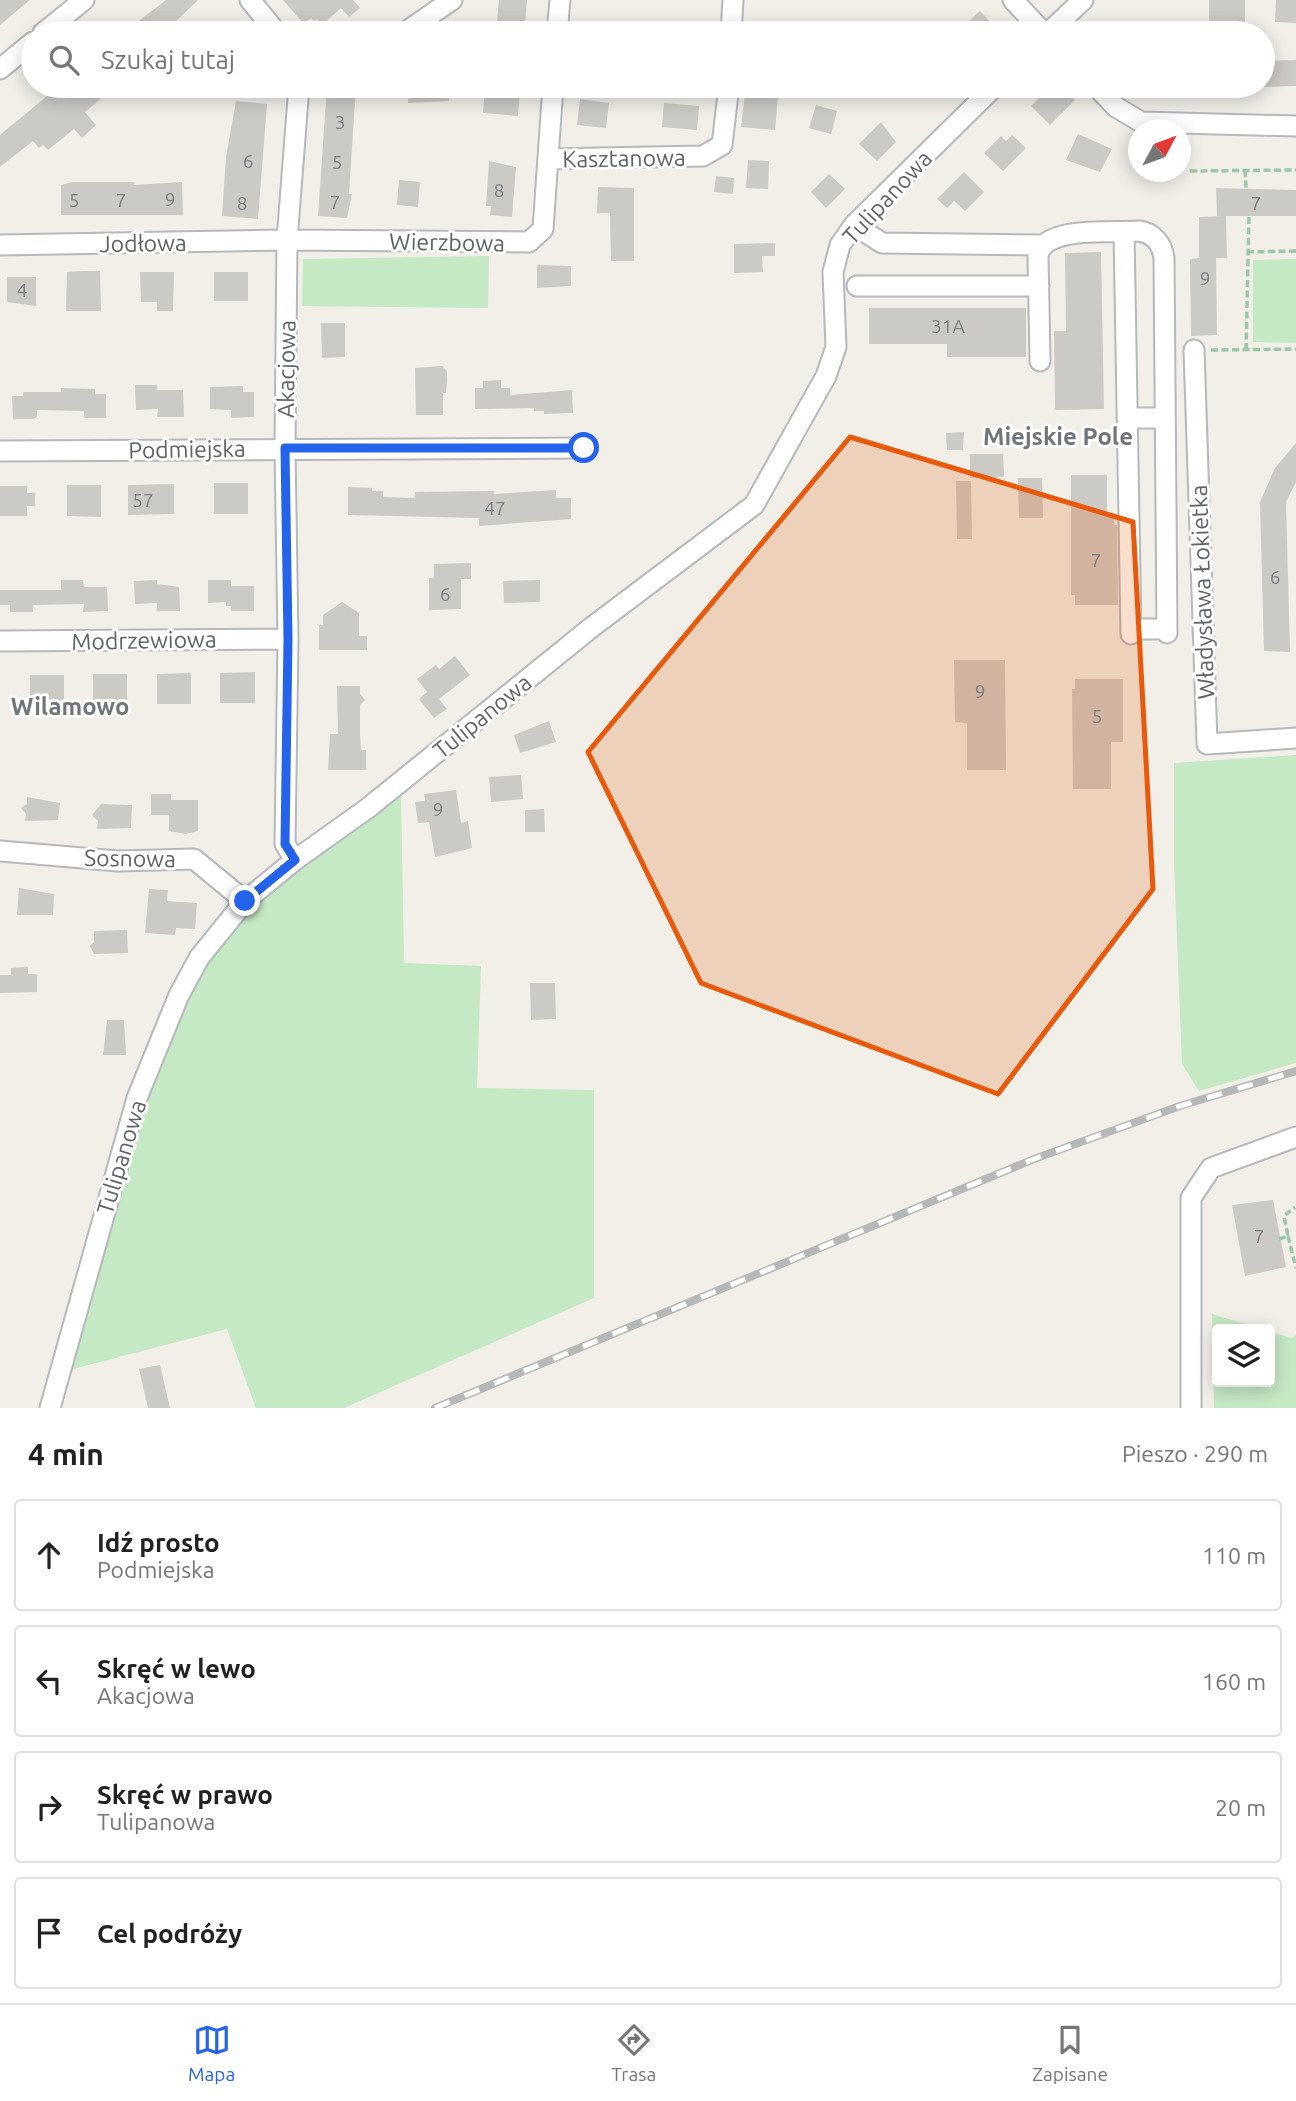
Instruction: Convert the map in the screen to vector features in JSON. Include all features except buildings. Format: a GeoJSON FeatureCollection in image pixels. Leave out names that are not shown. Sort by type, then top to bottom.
{"type":"FeatureCollection","features":[{"type":"Feature","properties":{"kind":"street"},"geometry":{"type":"LineString","coordinates":[[58,21],[84,0]]}},
{"type":"Feature","properties":{"kind":"street"},"geometry":{"type":"LineString","coordinates":[[250,0],[267,21]]}},
{"type":"Feature","properties":{"kind":"street"},"geometry":{"type":"LineString","coordinates":[[421,21],[452,0]]}},
{"type":"Feature","properties":{"kind":"street"},"geometry":{"type":"LineString","coordinates":[[558,21],[560,0]]}},
{"type":"Feature","properties":{"kind":"street"},"geometry":{"type":"LineString","coordinates":[[732,21],[733,0]]}},
{"type":"Feature","properties":{"kind":"street"},"geometry":{"type":"LineString","coordinates":[[1013,0],[1034,21]]}},
{"type":"Feature","properties":{"kind":"street"},"geometry":{"type":"LineString","coordinates":[[1059,21],[1083,0]]}},
{"type":"Feature","properties":{"kind":"street"},"geometry":{"type":"LineString","coordinates":[[0,69],[21,52]]}},
{"type":"Feature","properties":{"kind":"street","name":"Akacjowa"},"geometry":{"type":"LineString","coordinates":[[295,860],[285,844],[288,639],[285,448],[287,240],[298,98]]}},
{"type":"Feature","properties":{"kind":"street","name":"Wierzbowa"},"geometry":{"type":"LineString","coordinates":[[287,240],[528,242],[543,229],[552,98]]}},
{"type":"Feature","properties":{"kind":"street","name":"Kasztanowa"},"geometry":{"type":"LineString","coordinates":[[548,159],[703,156],[722,145],[728,98]]}},
{"type":"Feature","properties":{"kind":"street","name":"Tulipanowa"},"geometry":{"type":"LineString","coordinates":[[50,1408],[55,1382],[138,1098],[179,995],[194,967],[245,901],[295,860],[368,808],[592,627],[754,505],[826,376],[836,347],[833,272],[840,246],[854,225],[983,98]]}},
{"type":"Feature","properties":{"kind":"street"},"geometry":{"type":"LineString","coordinates":[[1107,98],[1116,107],[1141,122],[1296,126]]}},
{"type":"Feature","properties":{"kind":"street"},"geometry":{"type":"LineString","coordinates":[[854,225],[882,243],[1041,245],[1057,235],[1124,232],[1148,233],[1158,242],[1163,252],[1167,631],[1131,631],[1124,232]]}},
{"type":"Feature","properties":{"kind":"street","name":"Jodłowa"},"geometry":{"type":"LineString","coordinates":[[0,245],[287,240]]}},
{"type":"Feature","properties":{"kind":"street"},"geometry":{"type":"LineString","coordinates":[[1040,361],[1038,256],[1041,245]]}},
{"type":"Feature","properties":{"kind":"street"},"geometry":{"type":"LineString","coordinates":[[856,286],[1039,286]]}},
{"type":"Feature","properties":{"kind":"street","name":"Władysława Łokietka"},"geometry":{"type":"LineString","coordinates":[[1195,350],[1207,744],[1296,738]]}},
{"type":"Feature","properties":{"kind":"street"},"geometry":{"type":"LineString","coordinates":[[1127,418],[1165,418]]}},
{"type":"Feature","properties":{"kind":"street","name":"Podmiejska"},"geometry":{"type":"LineString","coordinates":[[0,451],[584,448]]}},
{"type":"Feature","properties":{"kind":"street","name":"Modrzewiowa"},"geometry":{"type":"LineString","coordinates":[[0,641],[288,639]]}},
{"type":"Feature","properties":{"kind":"street","name":"Sosnowa"},"geometry":{"type":"LineString","coordinates":[[0,850],[118,860],[194,859],[245,901]]}},
{"type":"Feature","properties":{"kind":"street"},"geometry":{"type":"LineString","coordinates":[[1191,1408],[1191,1198],[1211,1168],[1237,1156],[1296,1137]]}},
{"type":"Feature","properties":{"kind":"path"},"geometry":{"type":"LineString","coordinates":[[1245,170],[1246,188]]}},
{"type":"Feature","properties":{"kind":"path"},"geometry":{"type":"LineString","coordinates":[[1191,171],[1296,170]]}},
{"type":"Feature","properties":{"kind":"path"},"geometry":{"type":"LineString","coordinates":[[1246,349],[1249,216]]}},
{"type":"Feature","properties":{"kind":"path"},"geometry":{"type":"LineString","coordinates":[[1247,252],[1296,251]]}},
{"type":"Feature","properties":{"kind":"path"},"geometry":{"type":"LineString","coordinates":[[1195,350],[1296,349]]}},
{"type":"Feature","properties":{"kind":"path"},"geometry":{"type":"LineString","coordinates":[[1295,1207],[1284,1216],[1296,1268]]}},
{"type":"Feature","properties":{"kind":"path"},"geometry":{"type":"LineString","coordinates":[[1279,1239],[1288,1236]]}},
{"type":"Feature","properties":{"kind":"highlighted area"},"geometry":{"type":"Polygon","coordinates":[[[850,437],[1133,522],[1153,889],[998,1094],[701,983],[588,752],[850,437]]]}},
{"type":"Feature","properties":{"kind":"green space"},"geometry":{"type":"Polygon","coordinates":[[[489,256],[488,308],[302,306],[303,259],[489,256]]]}},
{"type":"Feature","properties":{"kind":"green space"},"geometry":{"type":"Polygon","coordinates":[[[1296,259],[1296,343],[1253,342],[1253,260],[1296,259]]]}},
{"type":"Feature","properties":{"kind":"green space"},"geometry":{"type":"Polygon","coordinates":[[[1296,755],[1296,1063],[1199,1091],[1182,1064],[1174,863],[1174,763],[1296,755]]]}},
{"type":"Feature","properties":{"kind":"green space"},"geometry":{"type":"Polygon","coordinates":[[[401,795],[404,963],[481,966],[477,1088],[594,1090],[594,1298],[344,1408],[256,1408],[227,1329],[69,1370],[132,1149],[163,1058],[202,972],[255,896],[401,795]]]}},
{"type":"Feature","properties":{"kind":"green space"},"geometry":{"type":"Polygon","coordinates":[[[1212,1314],[1245,1324],[1212,1324],[1212,1314]]]}},
{"type":"Feature","properties":{"kind":"green space"},"geometry":{"type":"Polygon","coordinates":[[[1275,1333],[1292,1338],[1296,1335],[1296,1408],[1214,1408],[1214,1387],[1275,1387],[1275,1333]]]}},
{"type":"Feature","properties":{"kind":"railway"},"geometry":{"type":"LineString","coordinates":[[435,1408],[1034,1159],[1180,1106],[1296,1071]]}},
{"type":"Feature","properties":{"kind":"district","name":"Miejskie Pole"},"geometry":{"type":"Point","coordinates":[1058,436]}},
{"type":"Feature","properties":{"kind":"district","name":"Wilamowo"},"geometry":{"type":"Point","coordinates":[70,706]}},
{"type":"Feature","properties":{"kind":"route"},"geometry":{"type":"LineString","coordinates":[[245,901],[295,860],[285,844],[288,639],[285,448],[584,448]]}}]}
